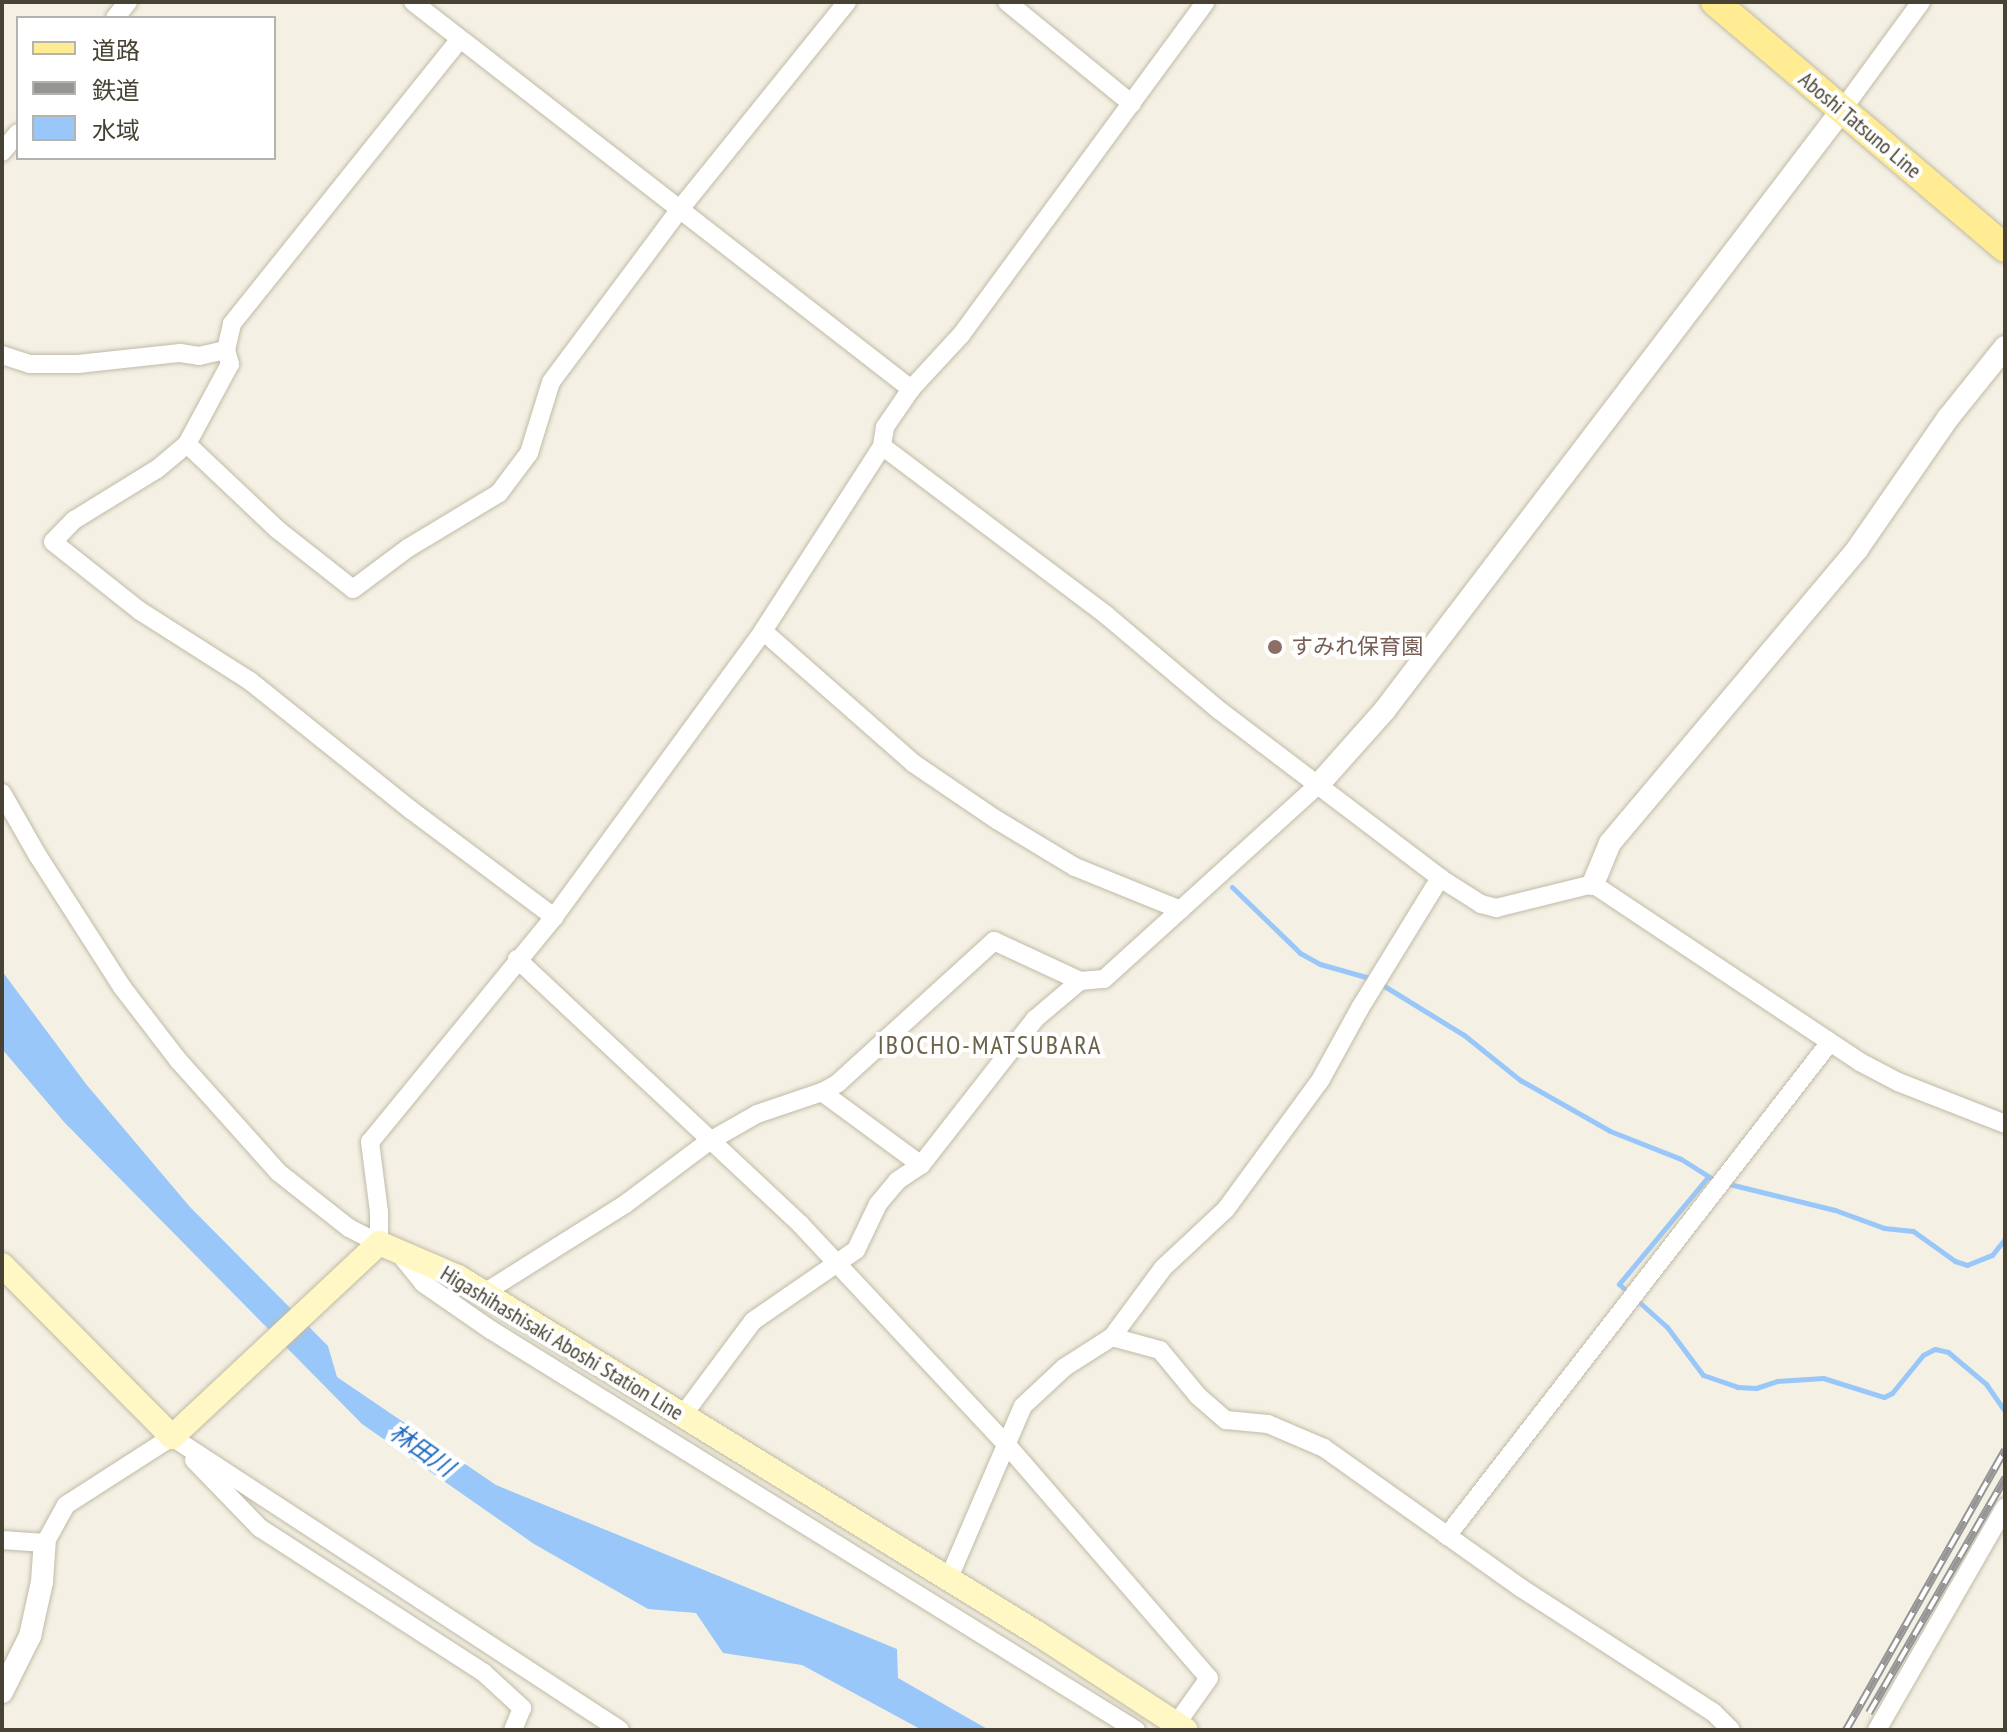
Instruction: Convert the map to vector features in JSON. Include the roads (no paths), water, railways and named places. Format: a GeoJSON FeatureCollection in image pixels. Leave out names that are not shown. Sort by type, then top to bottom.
{"type":"FeatureCollection","features":[{"type":"Feature","properties":{"kind":"main road","name":"Aboshi Tatsuno Line"},"geometry":{"type":"LineString","coordinates":[[1715,2],[2005,248]]}},
{"type":"Feature","properties":{"kind":"main road","name":"Higashihashisaki Aboshi Station Line"},"geometry":{"type":"LineString","coordinates":[[388,1247],[458,1277],[1181,1727]]}},
{"type":"Feature","properties":{"kind":"main road"},"geometry":{"type":"LineString","coordinates":[[2,1265],[172,1437],[388,1247]]}},
{"type":"Feature","properties":{"kind":"street"},"geometry":{"type":"LineString","coordinates":[[413,2],[911,389]]}},
{"type":"Feature","properties":{"kind":"street"},"geometry":{"type":"LineString","coordinates":[[187,444],[278,530],[353,589],[408,548],[499,493],[529,453],[551,382],[680,209],[847,2]]}},
{"type":"Feature","properties":{"kind":"street"},"geometry":{"type":"LineString","coordinates":[[1007,2],[1132,104]]}},
{"type":"Feature","properties":{"kind":"street"},"geometry":{"type":"LineString","coordinates":[[388,1247],[370,1142],[554,917],[763,631],[882,446],[885,427],[911,389],[961,335],[1206,2]]}},
{"type":"Feature","properties":{"kind":"street"},"geometry":{"type":"LineString","coordinates":[[484,1293],[624,1205],[708,1142],[757,1114],[822,1092],[838,1083],[994,941],[1080,981],[1104,979],[1181,910],[1319,784],[1384,711],[1921,2]]}},
{"type":"Feature","properties":{"kind":"street"},"geometry":{"type":"LineString","coordinates":[[460,39],[232,324],[226,350],[230,364],[187,444],[157,469],[74,520],[53,542],[140,611],[250,681],[411,810],[554,917]]}},
{"type":"Feature","properties":{"kind":"street"},"geometry":{"type":"LineString","coordinates":[[2,152],[16,135]]}},
{"type":"Feature","properties":{"kind":"street"},"geometry":{"type":"LineString","coordinates":[[1593,884],[1610,843],[1858,548],[1948,418],[2005,347]]}},
{"type":"Feature","properties":{"kind":"street"},"geometry":{"type":"LineString","coordinates":[[2,355],[30,364],[78,364],[180,353],[199,356],[226,350]]}},
{"type":"Feature","properties":{"kind":"street"},"geometry":{"type":"LineString","coordinates":[[882,446],[1106,615],[1219,710],[1440,878],[1481,904],[1496,908],[1593,884],[1830,1042],[1898,1082],[2005,1124]]}},
{"type":"Feature","properties":{"kind":"street"},"geometry":{"type":"LineString","coordinates":[[763,631],[913,763],[997,820],[1075,867],[1181,910]]}},
{"type":"Feature","properties":{"kind":"street"},"geometry":{"type":"LineString","coordinates":[[2,793],[114,974],[178,1060],[278,1172],[349,1228],[388,1247],[423,1283],[491,1330],[1136,1730]]}},
{"type":"Feature","properties":{"kind":"street"},"geometry":{"type":"LineString","coordinates":[[948,1580],[1023,1406],[1065,1367],[1112,1337],[1163,1268],[1226,1209],[1321,1079],[1360,1008],[1440,878]]}},
{"type":"Feature","properties":{"kind":"street"},"geometry":{"type":"LineString","coordinates":[[517,959],[708,1142],[762,1186],[1007,1445],[1209,1678],[1181,1727]]}},
{"type":"Feature","properties":{"kind":"street"},"geometry":{"type":"LineString","coordinates":[[683,1415],[753,1321],[856,1250],[878,1204],[897,1181],[921,1165],[1035,1019],[1080,981]]}},
{"type":"Feature","properties":{"kind":"street"},"geometry":{"type":"LineString","coordinates":[[1447,1536],[1830,1042]]}},
{"type":"Feature","properties":{"kind":"street"},"geometry":{"type":"LineString","coordinates":[[822,1092],[921,1165]]}},
{"type":"Feature","properties":{"kind":"street"},"geometry":{"type":"LineString","coordinates":[[1112,1337],[1160,1350],[1198,1396],[1226,1420],[1268,1424],[1324,1448],[1447,1536],[1713,1712],[1731,1730]]}},
{"type":"Feature","properties":{"kind":"street"},"geometry":{"type":"LineString","coordinates":[[2,1692],[30,1636],[42,1582],[45,1543],[66,1505],[172,1437]]}},
{"type":"Feature","properties":{"kind":"street"},"geometry":{"type":"LineString","coordinates":[[172,1437],[260,1528],[484,1673],[522,1708],[513,1730]]}},
{"type":"Feature","properties":{"kind":"street"},"geometry":{"type":"LineString","coordinates":[[172,1437],[620,1730]]}},
{"type":"Feature","properties":{"kind":"street"},"geometry":{"type":"LineString","coordinates":[[1877,1730],[2005,1507]]}},
{"type":"Feature","properties":{"kind":"street"},"geometry":{"type":"LineString","coordinates":[[2,1540],[45,1543]]}},
{"type":"Feature","properties":{"kind":"water","name":"林田川"},"geometry":{"type":"Polygon","coordinates":[[[2,971],[86,1084],[190,1207],[328,1346],[337,1377],[496,1485],[897,1649],[898,1678],[989,1730],[922,1730],[802,1665],[723,1653],[696,1613],[648,1609],[534,1544],[362,1424],[64,1122],[2,1049],[2,971]]]}},
{"type":"Feature","properties":{"kind":"waterway"},"geometry":{"type":"LineString","coordinates":[[1232,887],[1300,953],[1320,964],[1373,979]]}},
{"type":"Feature","properties":{"kind":"waterway"},"geometry":{"type":"LineString","coordinates":[[1381,984],[1464,1035],[1520,1080],[1610,1131],[1681,1159],[1716,1181]]}},
{"type":"Feature","properties":{"kind":"waterway"},"geometry":{"type":"LineString","coordinates":[[1707,1178],[1619,1284],[1667,1327],[1703,1375],[1737,1387],[1756,1388],[1777,1381],[1823,1378],[1884,1397],[1892,1393],[1923,1355],[1935,1349],[1948,1352],[1986,1384],[2005,1411]]}},
{"type":"Feature","properties":{"kind":"waterway"},"geometry":{"type":"LineString","coordinates":[[1725,1183],[1835,1210],[1884,1228],[1913,1231],[1955,1261],[1967,1265],[1992,1255],[2005,1239]]}},
{"type":"Feature","properties":{"kind":"railway"},"geometry":{"type":"LineString","coordinates":[[1846,1730],[2005,1450]]}},
{"type":"Feature","properties":{"kind":"railway"},"geometry":{"type":"LineString","coordinates":[[1869,1713],[2005,1478]]}},
{"type":"Feature","properties":{"kind":"place","name":"すみれ保育園"},"geometry":{"type":"Point","coordinates":[1275,647]}},
{"type":"Feature","properties":{"kind":"district","name":"IBOCHO-MATSUBARA"},"geometry":{"type":"Point","coordinates":[990,1045]}}]}
